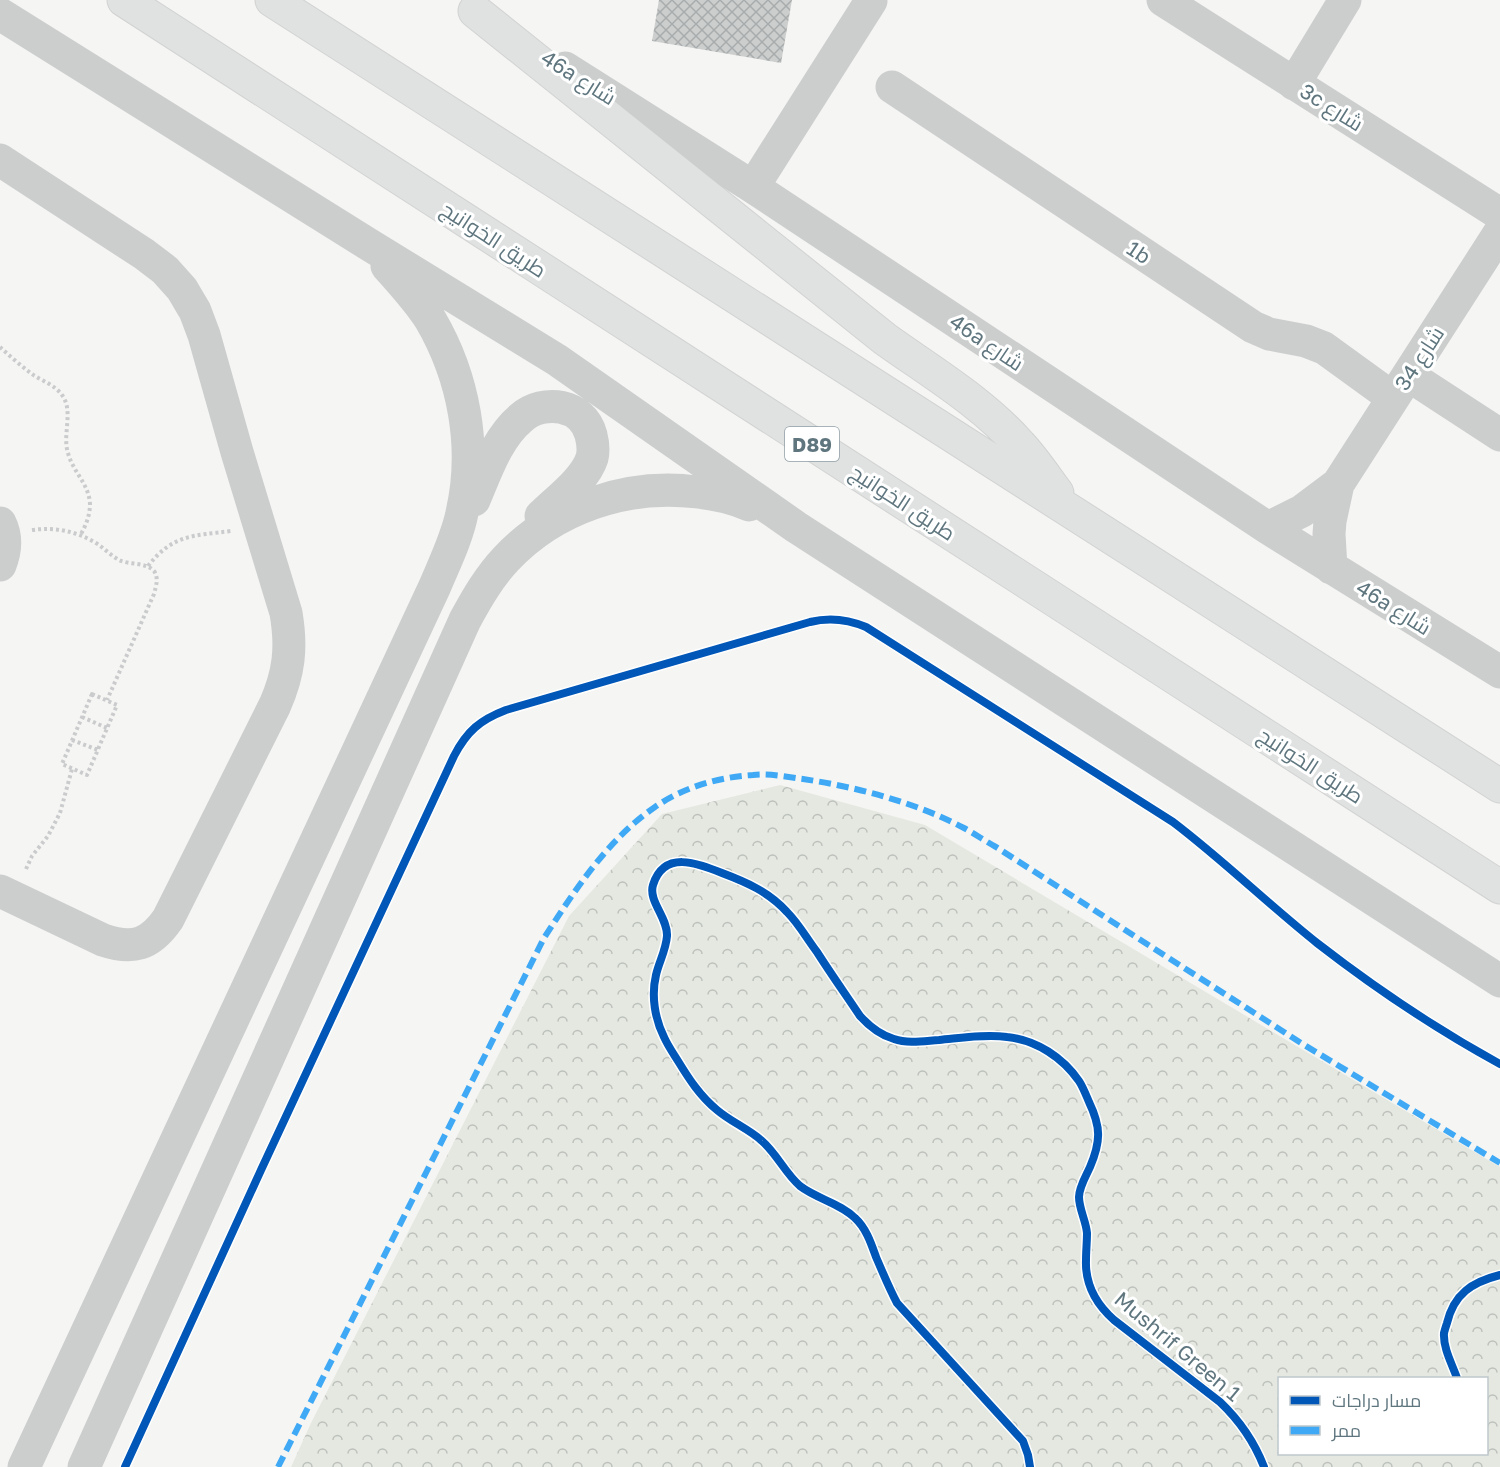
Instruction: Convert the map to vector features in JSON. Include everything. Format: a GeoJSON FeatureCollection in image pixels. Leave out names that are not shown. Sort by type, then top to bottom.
{"type":"FeatureCollection","features":[{"type":"Feature","properties":{"kind":"highway","name":"طريق الخوانيج"},"geometry":{"type":"LineString","coordinates":[[124,0],[1500,887]]}},
{"type":"Feature","properties":{"kind":"highway"},"geometry":{"type":"LineString","coordinates":[[272,0],[1500,786]]}},
{"type":"Feature","properties":{"kind":"highway"},"geometry":{"type":"LineString","coordinates":[[466,6],[885,339],[953,386],[985,412],[1021,445],[1071,511]]}},
{"type":"Feature","properties":{"kind":"street","name":"3c شارع"},"geometry":{"type":"LineString","coordinates":[[1163,0],[1500,214]]}},
{"type":"Feature","properties":{"kind":"street"},"geometry":{"type":"LineString","coordinates":[[1294,84],[1345,0]]}},
{"type":"Feature","properties":{"kind":"street"},"geometry":{"type":"LineString","coordinates":[[753,187],[871,1]]}},
{"type":"Feature","properties":{"kind":"street","name":"46a شارع"},"geometry":{"type":"LineString","coordinates":[[466,6],[753,187],[1268,528],[1500,672]]}},
{"type":"Feature","properties":{"kind":"street"},"geometry":{"type":"LineString","coordinates":[[0,14],[557,360],[796,527],[1500,981]]}},
{"type":"Feature","properties":{"kind":"street","name":"1b"},"geometry":{"type":"LineString","coordinates":[[892,87],[1245,322],[1269,334],[1306,341],[1324,348],[1500,435]]}},
{"type":"Feature","properties":{"kind":"street"},"geometry":{"type":"LineString","coordinates":[[0,160],[144,254],[165,270],[182,289],[191,304],[204,335],[286,613],[290,651],[288,670],[282,688],[168,919],[159,931],[147,940],[132,945],[117,945],[7,894]]}},
{"type":"Feature","properties":{"kind":"street","name":"شارع 34"},"geometry":{"type":"LineString","coordinates":[[1331,568],[1330,520],[1338,484],[1500,232]]}},
{"type":"Feature","properties":{"kind":"street"},"geometry":{"type":"LineString","coordinates":[[368,244],[409,290],[429,317],[445,346],[465,411],[469,445],[468,480],[462,514],[452,546]]}},
{"type":"Feature","properties":{"kind":"street"},"geometry":{"type":"LineString","coordinates":[[24,1467],[493,457],[512,426],[535,408],[559,406],[578,414],[590,430],[594,448],[587,469],[536,522],[506,559],[483,588],[465,620],[84,1467]]}},
{"type":"Feature","properties":{"kind":"street","name":"شارع 34"},"geometry":{"type":"LineString","coordinates":[[1268,528],[1302,511],[1338,484]]}},
{"type":"Feature","properties":{"kind":"street"},"geometry":{"type":"LineString","coordinates":[[506,559],[533,535],[560,517],[590,503],[622,494],[654,490],[684,490],[713,494],[742,502],[796,527]]}},
{"type":"Feature","properties":{"kind":"path"},"geometry":{"type":"LineString","coordinates":[[0,347],[32,374],[57,389],[64,396],[67,405],[65,439],[68,453],[74,469],[84,482],[90,503],[89,514],[81,535]]}},
{"type":"Feature","properties":{"kind":"path"},"geometry":{"type":"LineString","coordinates":[[2,540],[45,529],[63,530],[81,535],[120,561],[148,566],[155,573],[157,583],[154,594],[107,700]]}},
{"type":"Feature","properties":{"kind":"path"},"geometry":{"type":"LineString","coordinates":[[148,566],[159,552],[173,542],[190,536],[239,530]]}},
{"type":"Feature","properties":{"kind":"path"},"geometry":{"type":"LineString","coordinates":[[92,694],[107,700],[117,705],[87,775],[62,764],[92,694]]}},
{"type":"Feature","properties":{"kind":"path"},"geometry":{"type":"LineString","coordinates":[[82,717],[107,728]]}},
{"type":"Feature","properties":{"kind":"path"},"geometry":{"type":"LineString","coordinates":[[72,740],[98,750]]}},
{"type":"Feature","properties":{"kind":"path"},"geometry":{"type":"LineString","coordinates":[[7,894],[48,836],[57,819],[72,769]]}},
{"type":"Feature","properties":{"kind":"green space"},"geometry":{"type":"Polygon","coordinates":[[[780,785],[925,825],[1500,1167],[1500,1467],[291,1467],[311,1423],[569,916],[662,814],[780,785]]]}},
{"type":"Feature","properties":{"kind":"building"},"geometry":{"type":"Polygon","coordinates":[[[659,0],[792,0],[781,63],[652,41],[659,0]]]}},
{"type":"Feature","properties":{"kind":"marked path"},"geometry":{"type":"LineString","coordinates":[[278,1467],[544,938],[593,867],[638,820],[666,800],[715,781],[766,774],[823,782],[886,797],[946,819],[996,847],[1301,1043],[1500,1163]]}},
{"type":"Feature","properties":{"kind":"cycle path"},"geometry":{"type":"LineString","coordinates":[[125,1467],[454,756],[475,727],[506,710],[817,620],[831,619],[859,624],[1173,822],[1339,960],[1429,1022],[1500,1064]]}},
{"type":"Feature","properties":{"kind":"cycle path","name":"Mushrif Green 1"},"geometry":{"type":"LineString","coordinates":[[1030,1467],[1023,1441],[897,1303],[868,1236],[859,1222],[842,1208],[800,1186],[762,1141],[711,1105],[686,1074],[658,1023],[654,999],[656,975],[667,936],[665,923],[652,891],[658,874],[665,867],[673,863],[692,863],[731,876],[773,899],[799,927],[860,1016],[884,1035],[899,1041],[910,1042],[982,1036],[1018,1039],[1039,1046],[1073,1073],[1082,1086],[1093,1111],[1098,1134],[1096,1149],[1079,1193],[1087,1233],[1087,1278],[1093,1293],[1114,1320],[1227,1409],[1251,1440],[1264,1467]]}},
{"type":"Feature","properties":{"kind":"cycle path"},"geometry":{"type":"LineString","coordinates":[[1457,1377],[1444,1339],[1450,1313],[1459,1297],[1466,1291],[1481,1281],[1500,1275]]}}]}
